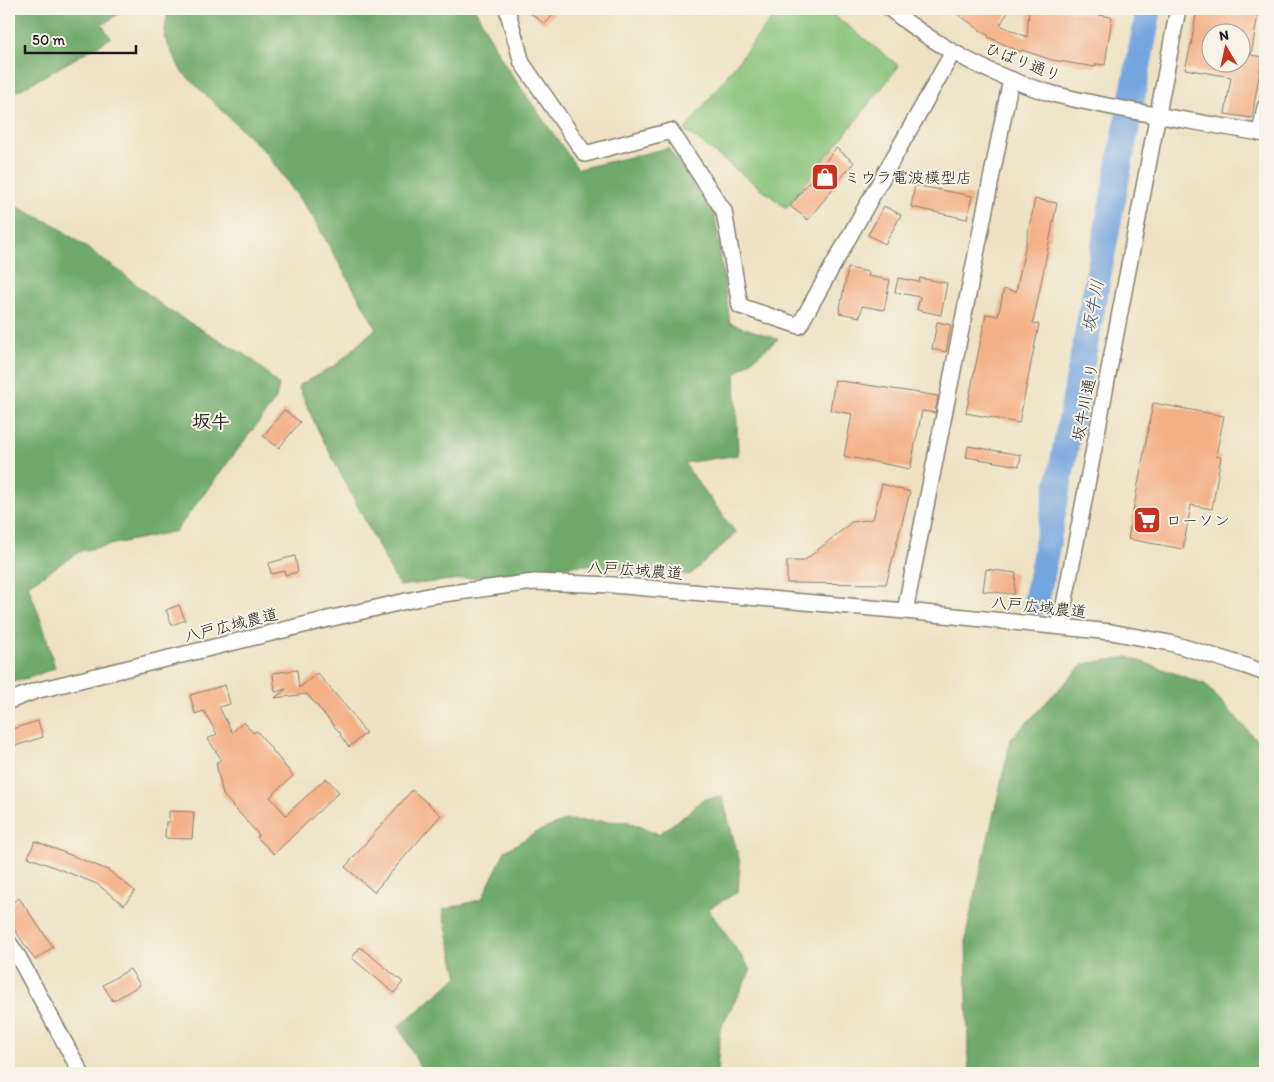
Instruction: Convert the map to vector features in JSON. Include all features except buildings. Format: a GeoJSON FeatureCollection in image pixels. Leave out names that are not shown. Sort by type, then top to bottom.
{"type":"FeatureCollection","features":[{"type":"Feature","properties":{"kind":"street"},"geometry":{"type":"LineString","coordinates":[[507,9],[522,63],[584,154],[671,131],[724,211],[740,306],[799,326],[953,52]]}},
{"type":"Feature","properties":{"kind":"street","name":"ひばり通り"},"geometry":{"type":"LineString","coordinates":[[890,9],[906,22],[953,52],[1011,79],[1056,94],[1263,134]]}},
{"type":"Feature","properties":{"kind":"street","name":"坂牛川通り"},"geometry":{"type":"LineString","coordinates":[[1060,626],[1152,114],[1178,9]]}},
{"type":"Feature","properties":{"kind":"street"},"geometry":{"type":"LineString","coordinates":[[905,611],[1011,79]]}},
{"type":"Feature","properties":{"kind":"street"},"geometry":{"type":"LineString","coordinates":[[1263,134],[1265,107]]}},
{"type":"Feature","properties":{"kind":"street","name":"八戸広域農道"},"geometry":{"type":"LineString","coordinates":[[9,701],[35,691],[409,600],[534,582],[613,585],[905,611],[1111,632],[1170,643],[1246,666],[1265,674]]}},
{"type":"Feature","properties":{"kind":"street"},"geometry":{"type":"LineString","coordinates":[[9,942],[81,1073]]}},
{"type":"Feature","properties":{"kind":"green space"},"geometry":{"type":"Polygon","coordinates":[[[9,9],[126,9],[102,25],[111,38],[9,96],[9,9]]]}},
{"type":"Feature","properties":{"kind":"green space"},"geometry":{"type":"Polygon","coordinates":[[[168,9],[475,9],[505,65],[578,169],[668,148],[715,215],[730,323],[778,339],[735,374],[738,455],[684,463],[736,533],[690,575],[582,565],[399,586],[317,428],[298,386],[336,365],[376,328],[312,216],[267,154],[182,72],[164,37],[168,9]]]}},
{"type":"Feature","properties":{"kind":"green space"},"geometry":{"type":"Polygon","coordinates":[[[779,9],[826,9],[899,66],[786,208],[685,130],[779,9]]]}},
{"type":"Feature","properties":{"kind":"green space"},"geometry":{"type":"Polygon","coordinates":[[[9,203],[55,225],[122,273],[168,310],[252,359],[279,385],[276,399],[176,531],[81,551],[28,585],[44,629],[55,668],[29,678],[12,681],[9,674],[9,203]]]}},
{"type":"Feature","properties":{"kind":"green space"},"geometry":{"type":"Polygon","coordinates":[[[1128,657],[1205,684],[1265,749],[1265,1073],[970,1073],[968,1059],[966,935],[1011,739],[1083,664],[1128,657]]]}},
{"type":"Feature","properties":{"kind":"green space"},"geometry":{"type":"Polygon","coordinates":[[[722,797],[740,862],[738,892],[708,909],[751,970],[720,1029],[717,1073],[423,1073],[399,1026],[458,977],[442,910],[482,899],[505,851],[535,833],[566,820],[629,822],[659,834],[688,813],[703,799],[722,797]]]}},
{"type":"Feature","properties":{"kind":"waterway","name":"坂牛川"},"geometry":{"type":"LineString","coordinates":[[1036,603],[1149,9]]}},
{"type":"Feature","properties":{"kind":"place","name":"ミウラ電波模型店"},"geometry":{"type":"Point","coordinates":[825,177]}},
{"type":"Feature","properties":{"kind":"place","name":"ローソン"},"geometry":{"type":"Point","coordinates":[1147,520]}},
{"type":"Feature","properties":{"kind":"district","name":"坂牛"},"geometry":{"type":"Point","coordinates":[211,421]}}]}
